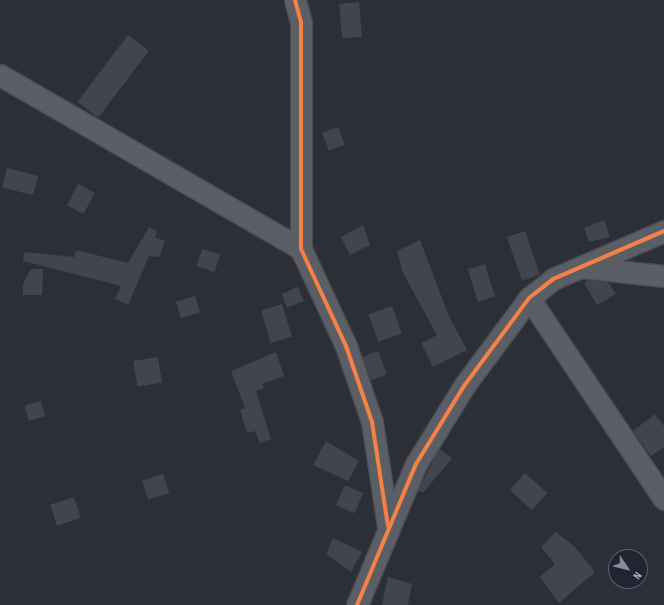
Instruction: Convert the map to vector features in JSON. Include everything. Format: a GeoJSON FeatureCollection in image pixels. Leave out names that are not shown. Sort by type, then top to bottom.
{"type":"FeatureCollection","features":[{"type":"Feature","properties":{"kind":"street"},"geometry":{"type":"LineString","coordinates":[[296,0],[301,22],[301,248],[346,346],[372,422],[388,526]]}},
{"type":"Feature","properties":{"kind":"street"},"geometry":{"type":"LineString","coordinates":[[0,75],[301,248]]}},
{"type":"Feature","properties":{"kind":"street"},"geometry":{"type":"LineString","coordinates":[[357,605],[388,526],[424,451],[464,386],[529,298],[553,279],[664,231]]}},
{"type":"Feature","properties":{"kind":"street"},"geometry":{"type":"LineString","coordinates":[[578,267],[664,276]]}},
{"type":"Feature","properties":{"kind":"street"},"geometry":{"type":"LineString","coordinates":[[529,298],[664,499]]}},
{"type":"Feature","properties":{"kind":"building"},"geometry":{"type":"Polygon","coordinates":[[[359,2],[362,37],[342,39],[339,4],[359,2]]]}},
{"type":"Feature","properties":{"kind":"building"},"geometry":{"type":"Polygon","coordinates":[[[128,35],[149,51],[98,118],[77,102],[128,35]]]}},
{"type":"Feature","properties":{"kind":"building"},"geometry":{"type":"Polygon","coordinates":[[[338,127],[345,145],[329,151],[322,133],[338,127]]]}},
{"type":"Feature","properties":{"kind":"building"},"geometry":{"type":"Polygon","coordinates":[[[7,168],[38,176],[33,195],[2,187],[7,168]]]}},
{"type":"Feature","properties":{"kind":"building"},"geometry":{"type":"Polygon","coordinates":[[[78,184],[95,193],[84,214],[67,205],[78,184]]]}},
{"type":"Feature","properties":{"kind":"building"},"geometry":{"type":"Polygon","coordinates":[[[604,220],[610,237],[589,242],[584,228],[604,220]]]}},
{"type":"Feature","properties":{"kind":"building"},"geometry":{"type":"Polygon","coordinates":[[[363,225],[370,245],[350,255],[341,237],[363,225]]]}},
{"type":"Feature","properties":{"kind":"building"},"geometry":{"type":"Polygon","coordinates":[[[149,227],[157,231],[155,237],[165,241],[159,257],[149,256],[128,305],[115,299],[121,286],[23,261],[24,252],[74,257],[76,250],[128,263],[149,227]]]}},
{"type":"Feature","properties":{"kind":"building"},"geometry":{"type":"Polygon","coordinates":[[[525,231],[540,274],[522,281],[507,237],[525,231]]]}},
{"type":"Feature","properties":{"kind":"building"},"geometry":{"type":"Polygon","coordinates":[[[420,240],[448,314],[467,350],[433,367],[421,343],[437,335],[403,273],[397,251],[420,240]]]}},
{"type":"Feature","properties":{"kind":"building"},"geometry":{"type":"Polygon","coordinates":[[[202,249],[220,255],[215,272],[196,266],[202,249]]]}},
{"type":"Feature","properties":{"kind":"building"},"geometry":{"type":"Polygon","coordinates":[[[485,264],[495,297],[478,302],[468,269],[485,264]]]}},
{"type":"Feature","properties":{"kind":"building"},"geometry":{"type":"Polygon","coordinates":[[[31,269],[43,269],[42,295],[23,295],[23,284],[31,269]]]}},
{"type":"Feature","properties":{"kind":"building"},"geometry":{"type":"Polygon","coordinates":[[[588,280],[608,282],[616,294],[597,305],[584,283],[588,280]]]}},
{"type":"Feature","properties":{"kind":"building"},"geometry":{"type":"Polygon","coordinates":[[[298,287],[304,301],[287,308],[281,294],[298,287]]]}},
{"type":"Feature","properties":{"kind":"building"},"geometry":{"type":"Polygon","coordinates":[[[195,296],[200,312],[181,318],[176,302],[195,296]]]}},
{"type":"Feature","properties":{"kind":"building"},"geometry":{"type":"Polygon","coordinates":[[[282,304],[292,337],[271,343],[261,310],[282,304]]]}},
{"type":"Feature","properties":{"kind":"building"},"geometry":{"type":"Polygon","coordinates":[[[392,306],[402,333],[378,342],[369,315],[392,306]]]}},
{"type":"Feature","properties":{"kind":"building"},"geometry":{"type":"Polygon","coordinates":[[[378,351],[387,374],[371,380],[362,357],[378,351]]]}},
{"type":"Feature","properties":{"kind":"building"},"geometry":{"type":"Polygon","coordinates":[[[276,352],[284,376],[262,384],[264,388],[256,391],[271,439],[260,443],[255,431],[247,433],[240,410],[245,408],[231,371],[276,352]]]}},
{"type":"Feature","properties":{"kind":"building"},"geometry":{"type":"Polygon","coordinates":[[[158,357],[162,383],[137,387],[133,361],[158,357]]]}},
{"type":"Feature","properties":{"kind":"building"},"geometry":{"type":"Polygon","coordinates":[[[41,401],[45,416],[29,421],[25,405],[41,401]]]}},
{"type":"Feature","properties":{"kind":"building"},"geometry":{"type":"Polygon","coordinates":[[[655,414],[664,426],[664,447],[651,456],[633,431],[655,414]]]}},
{"type":"Feature","properties":{"kind":"building"},"geometry":{"type":"Polygon","coordinates":[[[326,441],[359,461],[348,481],[313,465],[326,441]]]}},
{"type":"Feature","properties":{"kind":"building"},"geometry":{"type":"Polygon","coordinates":[[[439,449],[452,458],[423,493],[418,490],[439,449]]]}},
{"type":"Feature","properties":{"kind":"building"},"geometry":{"type":"Polygon","coordinates":[[[525,473],[547,493],[532,510],[510,490],[525,473]]]}},
{"type":"Feature","properties":{"kind":"building"},"geometry":{"type":"Polygon","coordinates":[[[163,474],[169,493],[148,500],[142,481],[163,474]]]}},
{"type":"Feature","properties":{"kind":"building"},"geometry":{"type":"Polygon","coordinates":[[[345,485],[363,493],[354,513],[336,505],[345,485]]]}},
{"type":"Feature","properties":{"kind":"building"},"geometry":{"type":"Polygon","coordinates":[[[74,497],[81,518],[57,526],[50,505],[74,497]]]}},
{"type":"Feature","properties":{"kind":"building"},"geometry":{"type":"Polygon","coordinates":[[[556,532],[575,547],[595,572],[559,603],[540,577],[555,564],[541,547],[556,532]]]}},
{"type":"Feature","properties":{"kind":"building"},"geometry":{"type":"Polygon","coordinates":[[[333,538],[362,552],[351,572],[326,554],[333,538]]]}},
{"type":"Feature","properties":{"kind":"building"},"geometry":{"type":"Polygon","coordinates":[[[388,577],[412,584],[408,605],[382,605],[388,577]]]}},
{"type":"Feature","properties":{"kind":"cycle path"},"geometry":{"type":"LineString","coordinates":[[295,0],[301,22],[301,249],[346,346],[372,422],[388,526]]}},
{"type":"Feature","properties":{"kind":"cycle path"},"geometry":{"type":"LineString","coordinates":[[357,605],[416,464],[464,386],[529,298],[553,279],[664,231]]}}]}
